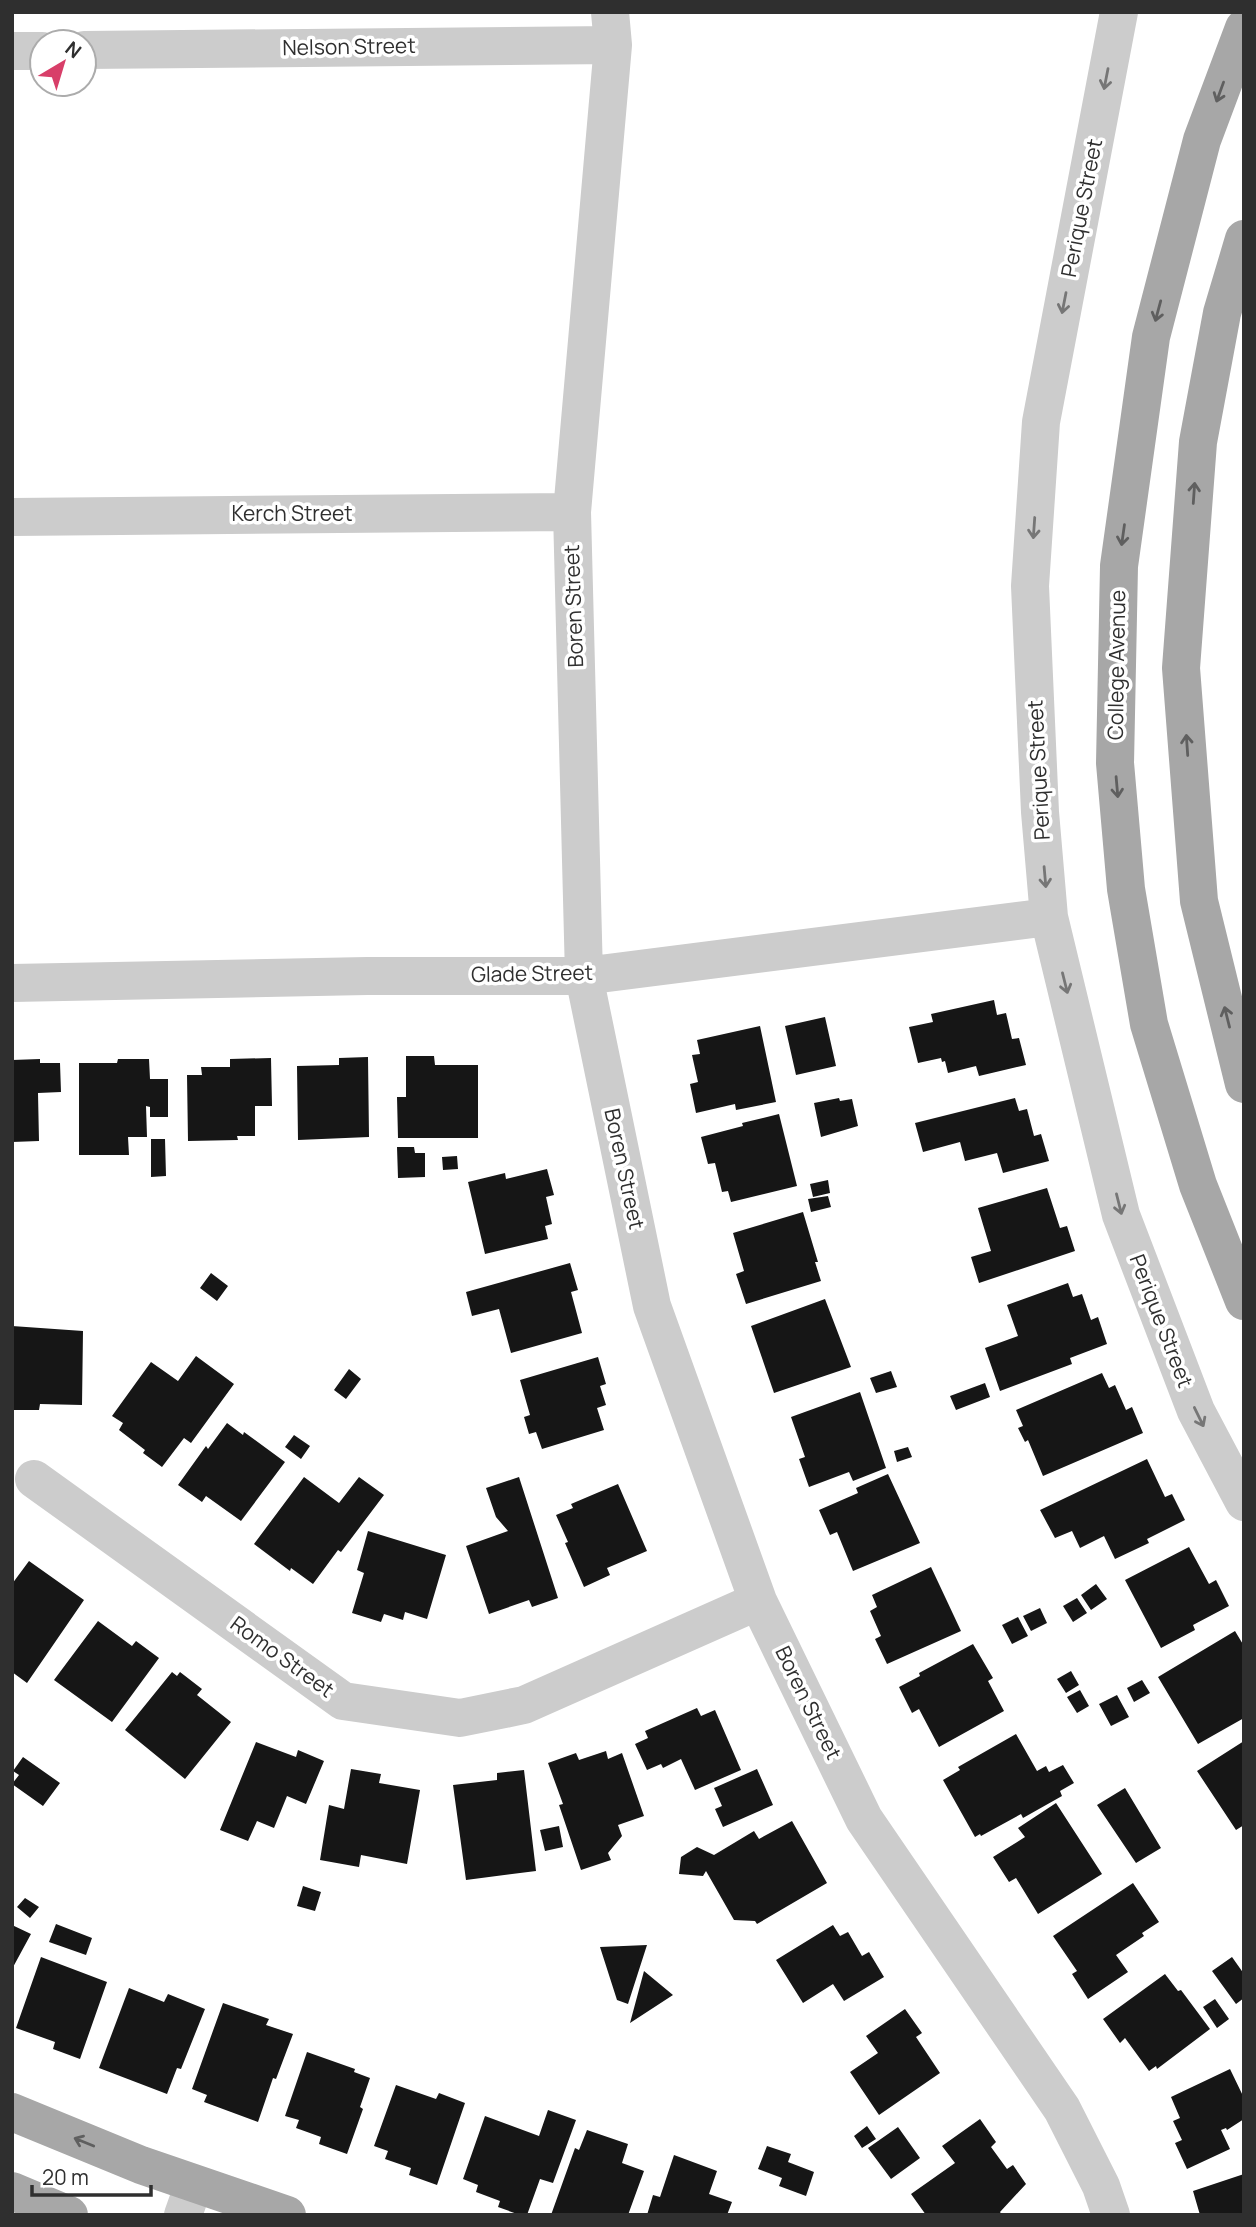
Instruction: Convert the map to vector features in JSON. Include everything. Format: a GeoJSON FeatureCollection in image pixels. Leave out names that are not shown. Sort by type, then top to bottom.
{"type":"FeatureCollection","features":[{"type":"Feature","properties":{"kind":"main road","name":"College Avenue"},"geometry":{"type":"LineString","coordinates":[[1244,28],[1202,140],[1151,337],[1119,566],[1115,763],[1126,889],[1149,1024],[1199,1185],[1244,1301]]}},
{"type":"Feature","properties":{"kind":"main road"},"geometry":{"type":"LineString","coordinates":[[1244,239],[1222,313],[1198,442],[1181,668],[1199,901],[1244,1084]]}},
{"type":"Feature","properties":{"kind":"main road"},"geometry":{"type":"LineString","coordinates":[[12,2112],[141,2165],[188,2199],[286,2215]]}},
{"type":"Feature","properties":{"kind":"main road"},"geometry":{"type":"LineString","coordinates":[[12,2191],[69,2215]]}},
{"type":"Feature","properties":{"kind":"street","name":"Perique Street"},"geometry":{"type":"LineString","coordinates":[[1119,12],[1041,422],[1030,586],[1040,812],[1049,917],[1121,1215],[1196,1411],[1244,1502]]}},
{"type":"Feature","properties":{"kind":"street","name":"Nelson Street"},"geometry":{"type":"LineString","coordinates":[[98,49],[612,28]]}},
{"type":"Feature","properties":{"kind":"street","name":"Boren Street"},"geometry":{"type":"LineString","coordinates":[[612,28],[572,512],[584,975],[652,1306],[758,1601],[864,1819],[1062,2109],[1101,2186],[1111,2215]]}},
{"type":"Feature","properties":{"kind":"street","name":"Kerch Street"},"geometry":{"type":"LineString","coordinates":[[12,517],[572,512]]}},
{"type":"Feature","properties":{"kind":"street","name":"Glade Street"},"geometry":{"type":"LineString","coordinates":[[12,983],[584,975],[1049,917]]}},
{"type":"Feature","properties":{"kind":"street","name":"Romo Street"},"geometry":{"type":"LineString","coordinates":[[34,1479],[343,1701],[460,1718],[524,1705],[758,1601]]}},
{"type":"Feature","properties":{"kind":"building"},"geometry":{"type":"Polygon","coordinates":[[[994,1000],[997,1015],[1006,1013],[1012,1039],[1019,1038],[1026,1065],[979,1076],[976,1066],[948,1073],[945,1061],[942,1062],[941,1058],[918,1063],[909,1027],[933,1022],[931,1014],[994,1000]]]}},
{"type":"Feature","properties":{"kind":"building"},"geometry":{"type":"Polygon","coordinates":[[[825,1017],[836,1066],[796,1075],[785,1026],[825,1017]]]}},
{"type":"Feature","properties":{"kind":"building"},"geometry":{"type":"Polygon","coordinates":[[[760,1026],[776,1102],[736,1110],[735,1104],[696,1113],[690,1084],[698,1082],[692,1055],[700,1054],[697,1040],[760,1026]]]}},
{"type":"Feature","properties":{"kind":"building"},"geometry":{"type":"Polygon","coordinates":[[[406,1056],[434,1056],[435,1065],[478,1065],[478,1138],[398,1138],[397,1097],[406,1097],[406,1056]]]}},
{"type":"Feature","properties":{"kind":"building"},"geometry":{"type":"Polygon","coordinates":[[[368,1057],[369,1137],[298,1140],[297,1066],[339,1065],[339,1058],[368,1057]]]}},
{"type":"Feature","properties":{"kind":"building"},"geometry":{"type":"Polygon","coordinates":[[[271,1058],[272,1106],[255,1106],[255,1136],[237,1136],[238,1140],[188,1141],[187,1075],[202,1075],[201,1067],[230,1067],[230,1059],[271,1058]]]}},
{"type":"Feature","properties":{"kind":"building"},"geometry":{"type":"Polygon","coordinates":[[[40,1059],[40,1063],[60,1063],[61,1092],[38,1093],[39,1141],[12,1142],[12,1060],[40,1059]]]}},
{"type":"Feature","properties":{"kind":"building"},"geometry":{"type":"Polygon","coordinates":[[[118,1059],[149,1059],[150,1079],[168,1079],[168,1117],[150,1117],[150,1107],[146,1106],[147,1137],[128,1137],[129,1155],[79,1155],[79,1063],[117,1063],[118,1059]]]}},
{"type":"Feature","properties":{"kind":"building"},"geometry":{"type":"Polygon","coordinates":[[[839,1098],[840,1101],[852,1099],[858,1126],[821,1137],[814,1103],[839,1098]]]}},
{"type":"Feature","properties":{"kind":"building"},"geometry":{"type":"Polygon","coordinates":[[[1015,1098],[1019,1111],[1027,1109],[1034,1136],[1041,1134],[1049,1161],[1003,1173],[997,1153],[965,1161],[960,1142],[923,1152],[915,1123],[1015,1098]]]}},
{"type":"Feature","properties":{"kind":"building"},"geometry":{"type":"Polygon","coordinates":[[[779,1114],[797,1186],[731,1202],[728,1191],[722,1192],[715,1163],[708,1164],[701,1137],[779,1114]]]}},
{"type":"Feature","properties":{"kind":"building"},"geometry":{"type":"Polygon","coordinates":[[[151,1139],[165,1139],[166,1176],[151,1177],[151,1139]]]}},
{"type":"Feature","properties":{"kind":"building"},"geometry":{"type":"Polygon","coordinates":[[[397,1147],[414,1147],[415,1153],[425,1153],[425,1177],[398,1178],[397,1147]]]}},
{"type":"Feature","properties":{"kind":"building"},"geometry":{"type":"Polygon","coordinates":[[[457,1156],[458,1169],[443,1170],[442,1157],[457,1156]]]}},
{"type":"Feature","properties":{"kind":"building"},"geometry":{"type":"Polygon","coordinates":[[[547,1169],[554,1195],[546,1197],[552,1224],[545,1226],[548,1239],[485,1254],[468,1182],[505,1173],[506,1179],[547,1169]]]}},
{"type":"Feature","properties":{"kind":"building"},"geometry":{"type":"Polygon","coordinates":[[[828,1180],[830,1193],[813,1197],[810,1184],[828,1180]]]}},
{"type":"Feature","properties":{"kind":"building"},"geometry":{"type":"Polygon","coordinates":[[[1047,1188],[1060,1228],[1067,1226],[1075,1251],[979,1283],[971,1257],[991,1251],[978,1208],[1047,1188]]]}},
{"type":"Feature","properties":{"kind":"building"},"geometry":{"type":"Polygon","coordinates":[[[828,1196],[831,1207],[811,1212],[808,1199],[828,1196]]]}},
{"type":"Feature","properties":{"kind":"building"},"geometry":{"type":"Polygon","coordinates":[[[803,1212],[821,1281],[746,1304],[736,1274],[744,1271],[733,1233],[803,1212]]]}},
{"type":"Feature","properties":{"kind":"building"},"geometry":{"type":"Polygon","coordinates":[[[570,1263],[578,1290],[571,1292],[582,1333],[511,1353],[499,1309],[472,1316],[466,1292],[570,1263]]]}},
{"type":"Feature","properties":{"kind":"building"},"geometry":{"type":"Polygon","coordinates":[[[211,1273],[228,1286],[217,1301],[200,1288],[211,1273]]]}},
{"type":"Feature","properties":{"kind":"building"},"geometry":{"type":"Polygon","coordinates":[[[1068,1283],[1073,1297],[1082,1294],[1091,1320],[1098,1317],[1107,1344],[1070,1358],[1072,1364],[1000,1391],[985,1348],[1018,1336],[1007,1305],[1068,1283]]]}},
{"type":"Feature","properties":{"kind":"building"},"geometry":{"type":"Polygon","coordinates":[[[825,1299],[851,1367],[774,1393],[751,1326],[825,1299]]]}},
{"type":"Feature","properties":{"kind":"building"},"geometry":{"type":"Polygon","coordinates":[[[12,1326],[83,1331],[82,1405],[40,1404],[39,1410],[12,1410],[12,1326]]]}},
{"type":"Feature","properties":{"kind":"building"},"geometry":{"type":"Polygon","coordinates":[[[196,1356],[234,1384],[191,1443],[184,1438],[162,1467],[119,1430],[123,1423],[112,1416],[151,1362],[178,1381],[196,1356]]]}},
{"type":"Feature","properties":{"kind":"building"},"geometry":{"type":"Polygon","coordinates":[[[598,1357],[606,1384],[600,1386],[606,1405],[597,1408],[604,1430],[542,1449],[536,1432],[529,1434],[524,1417],[530,1415],[520,1380],[598,1357]]]}},
{"type":"Feature","properties":{"kind":"building"},"geometry":{"type":"Polygon","coordinates":[[[349,1369],[361,1379],[346,1399],[334,1390],[349,1369]]]}},
{"type":"Feature","properties":{"kind":"building"},"geometry":{"type":"Polygon","coordinates":[[[891,1371],[897,1387],[876,1393],[870,1378],[891,1371]]]}},
{"type":"Feature","properties":{"kind":"building"},"geometry":{"type":"Polygon","coordinates":[[[1102,1373],[1109,1388],[1115,1385],[1126,1410],[1132,1407],[1143,1433],[1043,1476],[1028,1440],[1025,1442],[1018,1428],[1023,1426],[1016,1410],[1102,1373]]]}},
{"type":"Feature","properties":{"kind":"building"},"geometry":{"type":"Polygon","coordinates":[[[985,1383],[990,1397],[956,1410],[950,1396],[985,1383]]]}},
{"type":"Feature","properties":{"kind":"building"},"geometry":{"type":"Polygon","coordinates":[[[860,1392],[886,1468],[853,1481],[849,1472],[809,1487],[799,1459],[805,1457],[791,1417],[860,1392]]]}},
{"type":"Feature","properties":{"kind":"building"},"geometry":{"type":"Polygon","coordinates":[[[227,1423],[285,1462],[241,1521],[206,1496],[202,1502],[178,1485],[206,1446],[208,1449],[227,1423]]]}},
{"type":"Feature","properties":{"kind":"building"},"geometry":{"type":"Polygon","coordinates":[[[294,1435],[310,1446],[301,1459],[285,1447],[294,1435]]]}},
{"type":"Feature","properties":{"kind":"building"},"geometry":{"type":"Polygon","coordinates":[[[908,1447],[912,1457],[897,1462],[894,1451],[908,1447]]]}},
{"type":"Feature","properties":{"kind":"building"},"geometry":{"type":"Polygon","coordinates":[[[1147,1459],[1165,1497],[1172,1494],[1185,1520],[1147,1539],[1149,1543],[1115,1559],[1104,1536],[1080,1548],[1072,1531],[1055,1538],[1040,1510],[1147,1459]]]}},
{"type":"Feature","properties":{"kind":"building"},"geometry":{"type":"Polygon","coordinates":[[[888,1474],[920,1543],[853,1571],[837,1532],[830,1535],[819,1510],[858,1493],[856,1488],[888,1474]]]}},
{"type":"Feature","properties":{"kind":"building"},"geometry":{"type":"Polygon","coordinates":[[[304,1477],[339,1503],[359,1477],[384,1495],[313,1584],[291,1568],[290,1571],[254,1544],[304,1477]]]}},
{"type":"Feature","properties":{"kind":"building"},"geometry":{"type":"Polygon","coordinates":[[[519,1477],[558,1598],[532,1607],[529,1600],[489,1614],[466,1546],[508,1531],[496,1517],[486,1488],[519,1477]]]}},
{"type":"Feature","properties":{"kind":"building"},"geometry":{"type":"Polygon","coordinates":[[[618,1484],[647,1551],[607,1568],[610,1575],[584,1587],[556,1515],[573,1508],[571,1504],[618,1484]]]}},
{"type":"Feature","properties":{"kind":"building"},"geometry":{"type":"Polygon","coordinates":[[[368,1531],[446,1555],[427,1619],[405,1612],[403,1620],[384,1614],[381,1622],[352,1613],[364,1573],[357,1570],[368,1531]]]}},
{"type":"Feature","properties":{"kind":"building"},"geometry":{"type":"Polygon","coordinates":[[[1189,1547],[1209,1584],[1216,1580],[1229,1606],[1193,1625],[1195,1630],[1161,1648],[1125,1580],[1189,1547]]]}},
{"type":"Feature","properties":{"kind":"building"},"geometry":{"type":"Polygon","coordinates":[[[29,1561],[84,1600],[27,1683],[12,1672],[12,1584],[29,1561]]]}},
{"type":"Feature","properties":{"kind":"building"},"geometry":{"type":"Polygon","coordinates":[[[931,1567],[961,1631],[887,1664],[875,1639],[881,1636],[870,1611],[877,1607],[872,1595],[931,1567]]]}},
{"type":"Feature","properties":{"kind":"building"},"geometry":{"type":"Polygon","coordinates":[[[1096,1584],[1107,1599],[1091,1610],[1081,1595],[1096,1584]]]}},
{"type":"Feature","properties":{"kind":"building"},"geometry":{"type":"Polygon","coordinates":[[[1077,1598],[1087,1613],[1073,1622],[1063,1606],[1077,1598]]]}},
{"type":"Feature","properties":{"kind":"building"},"geometry":{"type":"Polygon","coordinates":[[[1040,1608],[1047,1623],[1031,1631],[1023,1616],[1040,1608]]]}},
{"type":"Feature","properties":{"kind":"building"},"geometry":{"type":"Polygon","coordinates":[[[1018,1617],[1028,1636],[1012,1644],[1002,1625],[1018,1617]]]}},
{"type":"Feature","properties":{"kind":"building"},"geometry":{"type":"Polygon","coordinates":[[[98,1621],[132,1646],[136,1641],[159,1658],[112,1722],[54,1680],[98,1621]]]}},
{"type":"Feature","properties":{"kind":"building"},"geometry":{"type":"Polygon","coordinates":[[[1235,1631],[1244,1646],[1244,1718],[1198,1744],[1158,1677],[1235,1631]]]}},
{"type":"Feature","properties":{"kind":"building"},"geometry":{"type":"Polygon","coordinates":[[[973,1644],[993,1678],[988,1681],[1004,1711],[939,1747],[919,1709],[912,1713],[899,1687],[973,1644]]]}},
{"type":"Feature","properties":{"kind":"building"},"geometry":{"type":"Polygon","coordinates":[[[1071,1671],[1079,1685],[1066,1693],[1057,1679],[1071,1671]]]}},
{"type":"Feature","properties":{"kind":"building"},"geometry":{"type":"Polygon","coordinates":[[[172,1672],[177,1676],[180,1672],[202,1689],[197,1695],[231,1722],[185,1779],[125,1730],[172,1672]]]}},
{"type":"Feature","properties":{"kind":"building"},"geometry":{"type":"Polygon","coordinates":[[[1142,1680],[1150,1693],[1134,1702],[1127,1688],[1142,1680]]]}},
{"type":"Feature","properties":{"kind":"building"},"geometry":{"type":"Polygon","coordinates":[[[1080,1690],[1089,1706],[1077,1713],[1067,1697],[1080,1690]]]}},
{"type":"Feature","properties":{"kind":"building"},"geometry":{"type":"Polygon","coordinates":[[[1117,1695],[1129,1717],[1111,1726],[1099,1704],[1117,1695]]]}},
{"type":"Feature","properties":{"kind":"building"},"geometry":{"type":"Polygon","coordinates":[[[697,1708],[701,1716],[715,1710],[741,1770],[695,1790],[681,1759],[663,1768],[661,1764],[647,1770],[635,1744],[648,1738],[645,1731],[697,1708]]]}},
{"type":"Feature","properties":{"kind":"building"},"geometry":{"type":"Polygon","coordinates":[[[1016,1734],[1037,1771],[1046,1766],[1049,1772],[1063,1765],[1074,1783],[1060,1791],[1062,1796],[1023,1818],[1021,1814],[975,1837],[943,1780],[960,1770],[958,1767],[1016,1734]]]}},
{"type":"Feature","properties":{"kind":"building"},"geometry":{"type":"Polygon","coordinates":[[[1244,1741],[1244,1825],[1236,1830],[1197,1771],[1244,1741]]]}},
{"type":"Feature","properties":{"kind":"building"},"geometry":{"type":"Polygon","coordinates":[[[256,1742],[296,1757],[298,1750],[324,1761],[306,1804],[287,1796],[274,1828],[257,1821],[248,1841],[220,1830],[256,1742]]]}},
{"type":"Feature","properties":{"kind":"building"},"geometry":{"type":"Polygon","coordinates":[[[606,1751],[608,1759],[622,1753],[644,1816],[618,1825],[622,1836],[608,1853],[611,1860],[581,1870],[559,1805],[563,1804],[548,1763],[576,1753],[579,1760],[606,1751]]]}},
{"type":"Feature","properties":{"kind":"building"},"geometry":{"type":"Polygon","coordinates":[[[23,1757],[60,1783],[43,1806],[12,1784],[19,1775],[13,1771],[23,1757]]]}},
{"type":"Feature","properties":{"kind":"building"},"geometry":{"type":"Polygon","coordinates":[[[351,1769],[381,1774],[379,1783],[420,1790],[407,1864],[361,1855],[359,1867],[320,1860],[329,1805],[344,1809],[351,1769]]]}},
{"type":"Feature","properties":{"kind":"building"},"geometry":{"type":"Polygon","coordinates":[[[757,1769],[773,1805],[723,1827],[715,1809],[722,1806],[714,1788],[757,1769]]]}},
{"type":"Feature","properties":{"kind":"building"},"geometry":{"type":"Polygon","coordinates":[[[524,1770],[536,1871],[466,1880],[453,1785],[497,1780],[497,1773],[524,1770]]]}},
{"type":"Feature","properties":{"kind":"building"},"geometry":{"type":"Polygon","coordinates":[[[1125,1788],[1161,1848],[1136,1863],[1097,1805],[1125,1788]]]}},
{"type":"Feature","properties":{"kind":"building"},"geometry":{"type":"Polygon","coordinates":[[[1056,1803],[1102,1874],[1038,1914],[1016,1878],[1009,1882],[993,1857],[1025,1837],[1018,1828],[1056,1803]]]}},
{"type":"Feature","properties":{"kind":"building"},"geometry":{"type":"Polygon","coordinates":[[[792,1821],[827,1883],[757,1924],[755,1921],[734,1920],[706,1871],[703,1876],[679,1874],[681,1857],[697,1847],[714,1855],[754,1831],[759,1839],[792,1821]]]}},
{"type":"Feature","properties":{"kind":"building"},"geometry":{"type":"Polygon","coordinates":[[[559,1826],[563,1847],[545,1851],[540,1830],[559,1826]]]}},
{"type":"Feature","properties":{"kind":"building"},"geometry":{"type":"Polygon","coordinates":[[[1133,1883],[1159,1922],[1116,1955],[1128,1972],[1088,1999],[1072,1974],[1077,1971],[1053,1936],[1133,1883]]]}},
{"type":"Feature","properties":{"kind":"building"},"geometry":{"type":"Polygon","coordinates":[[[303,1886],[321,1892],[315,1911],[297,1906],[303,1886]]]}},
{"type":"Feature","properties":{"kind":"building"},"geometry":{"type":"Polygon","coordinates":[[[25,1898],[39,1907],[30,1918],[17,1907],[25,1898]]]}},
{"type":"Feature","properties":{"kind":"building"},"geometry":{"type":"Polygon","coordinates":[[[56,1924],[92,1938],[86,1955],[49,1942],[56,1924]]]}},
{"type":"Feature","properties":{"kind":"building"},"geometry":{"type":"Polygon","coordinates":[[[12,1925],[31,1934],[12,1969],[12,1925]]]}},
{"type":"Feature","properties":{"kind":"building"},"geometry":{"type":"Polygon","coordinates":[[[833,1925],[840,1936],[848,1932],[862,1956],[869,1952],[884,1977],[844,2001],[833,1984],[803,2003],[776,1960],[833,1925]]]}},
{"type":"Feature","properties":{"kind":"building"},"geometry":{"type":"Polygon","coordinates":[[[647,1945],[628,2004],[617,2000],[600,1947],[647,1945]]]}},
{"type":"Feature","properties":{"kind":"building"},"geometry":{"type":"Polygon","coordinates":[[[41,1957],[107,1982],[80,2059],[53,2049],[55,2042],[16,2028],[41,1957]]]}},
{"type":"Feature","properties":{"kind":"building"},"geometry":{"type":"Polygon","coordinates":[[[1232,1957],[1244,1974],[1244,1998],[1236,2004],[1212,1971],[1232,1957]]]}},
{"type":"Feature","properties":{"kind":"building"},"geometry":{"type":"Polygon","coordinates":[[[644,1971],[673,1995],[630,2023],[644,1971]]]}},
{"type":"Feature","properties":{"kind":"building"},"geometry":{"type":"Polygon","coordinates":[[[1165,1974],[1178,1991],[1181,1990],[1210,2029],[1157,2069],[1156,2066],[1149,2071],[1125,2038],[1120,2043],[1103,2019],[1165,1974]]]}},
{"type":"Feature","properties":{"kind":"building"},"geometry":{"type":"Polygon","coordinates":[[[129,1988],[164,2002],[168,1994],[205,2009],[181,2069],[177,2068],[167,2094],[99,2068],[129,1988]]]}},
{"type":"Feature","properties":{"kind":"building"},"geometry":{"type":"Polygon","coordinates":[[[1215,1999],[1229,2019],[1217,2028],[1203,2007],[1215,1999]]]}},
{"type":"Feature","properties":{"kind":"building"},"geometry":{"type":"Polygon","coordinates":[[[223,2003],[269,2019],[266,2025],[293,2034],[276,2079],[273,2078],[258,2122],[204,2102],[207,2095],[192,2089],[223,2003]]]}},
{"type":"Feature","properties":{"kind":"building"},"geometry":{"type":"Polygon","coordinates":[[[905,2009],[922,2033],[916,2037],[940,2073],[879,2115],[850,2072],[878,2053],[866,2036],[905,2009]]]}},
{"type":"Feature","properties":{"kind":"building"},"geometry":{"type":"Polygon","coordinates":[[[307,2052],[355,2069],[354,2072],[370,2078],[360,2107],[363,2109],[347,2154],[319,2144],[321,2137],[296,2128],[299,2120],[285,2116],[307,2052]]]}},
{"type":"Feature","properties":{"kind":"building"},"geometry":{"type":"Polygon","coordinates":[[[1230,2069],[1244,2098],[1244,2119],[1227,2130],[1221,2130],[1230,2149],[1187,2169],[1175,2143],[1182,2140],[1173,2121],[1180,2118],[1171,2097],[1230,2069]]]}},
{"type":"Feature","properties":{"kind":"building"},"geometry":{"type":"Polygon","coordinates":[[[396,2085],[436,2099],[439,2093],[465,2103],[437,2185],[409,2175],[411,2168],[385,2159],[388,2151],[374,2146],[396,2085]]]}},
{"type":"Feature","properties":{"kind":"building"},"geometry":{"type":"Polygon","coordinates":[[[548,2110],[576,2120],[553,2183],[540,2179],[527,2215],[498,2207],[500,2201],[476,2192],[478,2185],[463,2179],[485,2116],[539,2136],[548,2110]]]}},
{"type":"Feature","properties":{"kind":"building"},"geometry":{"type":"Polygon","coordinates":[[[980,2119],[996,2142],[991,2147],[1007,2169],[1013,2165],[1026,2184],[1000,2212],[1002,2215],[926,2215],[911,2194],[955,2163],[942,2146],[980,2119]]]}},
{"type":"Feature","properties":{"kind":"building"},"geometry":{"type":"Polygon","coordinates":[[[867,2126],[876,2139],[862,2148],[854,2136],[867,2126]]]}},
{"type":"Feature","properties":{"kind":"building"},"geometry":{"type":"Polygon","coordinates":[[[898,2127],[920,2158],[891,2179],[868,2148],[898,2127]]]}},
{"type":"Feature","properties":{"kind":"building"},"geometry":{"type":"Polygon","coordinates":[[[587,2130],[628,2144],[622,2163],[644,2171],[628,2215],[551,2215],[575,2148],[579,2150],[587,2130]]]}},
{"type":"Feature","properties":{"kind":"building"},"geometry":{"type":"Polygon","coordinates":[[[767,2146],[791,2154],[788,2162],[814,2172],[806,2196],[779,2186],[782,2178],[758,2169],[767,2146]]]}},
{"type":"Feature","properties":{"kind":"building"},"geometry":{"type":"Polygon","coordinates":[[[674,2155],[717,2171],[709,2194],[732,2202],[727,2215],[647,2215],[653,2195],[660,2197],[674,2155]]]}},
{"type":"Feature","properties":{"kind":"building"},"geometry":{"type":"Polygon","coordinates":[[[1244,2174],[1244,2215],[1200,2215],[1193,2191],[1244,2174]]]}}]}
